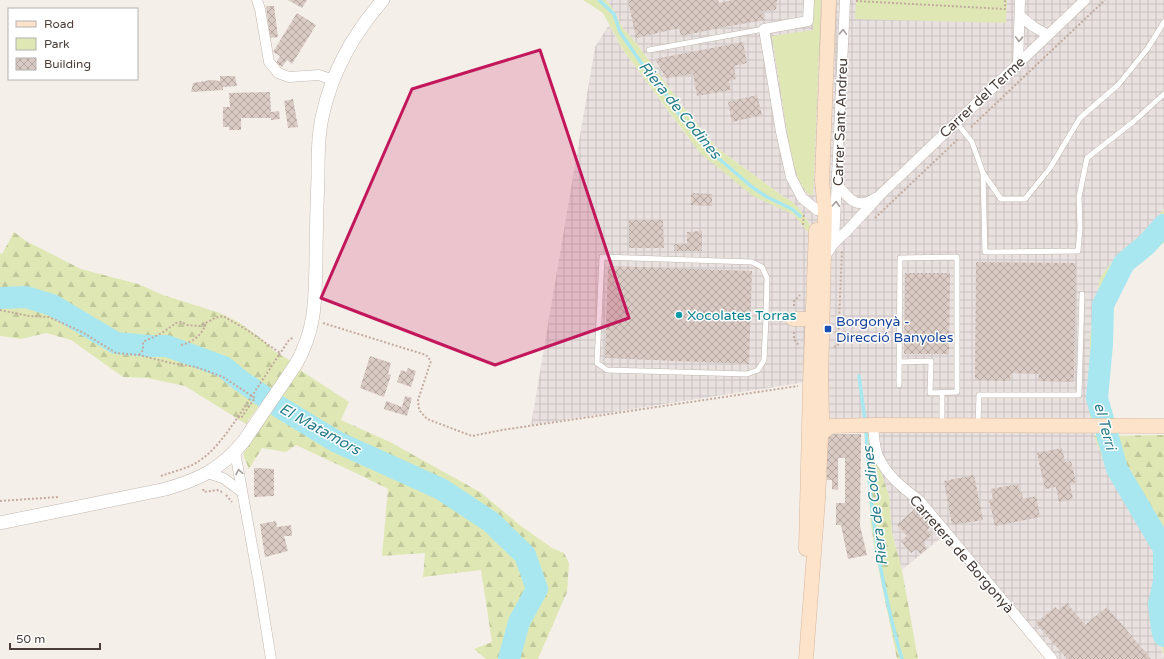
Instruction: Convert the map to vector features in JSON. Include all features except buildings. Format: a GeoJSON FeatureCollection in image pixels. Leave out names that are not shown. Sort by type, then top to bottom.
{"type":"FeatureCollection","features":[{"type":"Feature","properties":{"kind":"main road"},"geometry":{"type":"LineString","coordinates":[[807,640],[804,627],[811,319],[817,210],[822,181],[829,0]]}},
{"type":"Feature","properties":{"kind":"main road"},"geometry":{"type":"LineString","coordinates":[[806,659],[824,425],[821,379],[825,210],[822,181]]}},
{"type":"Feature","properties":{"kind":"main road"},"geometry":{"type":"LineString","coordinates":[[811,319],[816,311],[819,275],[824,258]]}},
{"type":"Feature","properties":{"kind":"main road"},"geometry":{"type":"LineString","coordinates":[[794,319],[808,302],[813,286]]}},
{"type":"Feature","properties":{"kind":"main road"},"geometry":{"type":"LineString","coordinates":[[794,319],[811,319],[815,323],[817,329],[816,360],[821,379]]}},
{"type":"Feature","properties":{"kind":"main road"},"geometry":{"type":"LineString","coordinates":[[794,319],[808,340],[814,384],[814,413],[816,419],[824,425]]}},
{"type":"Feature","properties":{"kind":"main road"},"geometry":{"type":"LineString","coordinates":[[806,520],[813,481],[814,435],[815,431],[824,425],[1164,426]]}},
{"type":"Feature","properties":{"kind":"street"},"geometry":{"type":"LineString","coordinates":[[257,0],[260,9],[269,62],[278,72],[289,77],[319,75],[333,80]]}},
{"type":"Feature","properties":{"kind":"street"},"geometry":{"type":"LineString","coordinates":[[0,523],[166,489],[191,482],[222,463],[235,452],[244,441],[296,364],[305,346],[311,328],[315,298],[320,138],[323,115],[333,80],[353,38],[383,0]]}},
{"type":"Feature","properties":{"kind":"street"},"geometry":{"type":"LineString","coordinates":[[809,0],[808,21],[764,29],[781,132],[791,176],[802,198],[817,210]]}},
{"type":"Feature","properties":{"kind":"street","name":"Carrer Sant Andreu"},"geometry":{"type":"LineString","coordinates":[[834,243],[845,0]]}},
{"type":"Feature","properties":{"kind":"street"},"geometry":{"type":"LineString","coordinates":[[1018,63],[1020,0]]}},
{"type":"Feature","properties":{"kind":"street","name":"Carrer del Terme"},"geometry":{"type":"LineString","coordinates":[[824,258],[834,243],[880,195],[1085,0]]}},
{"type":"Feature","properties":{"kind":"street"},"geometry":{"type":"LineString","coordinates":[[1020,16],[1034,28],[1048,35]]}},
{"type":"Feature","properties":{"kind":"street"},"geometry":{"type":"LineString","coordinates":[[837,184],[846,196],[854,202],[869,202],[880,195]]}},
{"type":"Feature","properties":{"kind":"street","name":"Carretera de Borgonyà"},"geometry":{"type":"LineString","coordinates":[[873,425],[877,455],[889,475],[900,486],[920,501],[1052,659]]}},
{"type":"Feature","properties":{"kind":"street"},"geometry":{"type":"LineString","coordinates":[[235,452],[271,659]]}},
{"type":"Feature","properties":{"kind":"street"},"geometry":{"type":"LineString","coordinates":[[202,476],[223,478],[242,492]]}},
{"type":"Feature","properties":{"kind":"lane"},"geometry":{"type":"LineString","coordinates":[[956,122],[972,142],[983,173],[1001,199],[1025,199],[1050,168],[1080,118],[1118,85],[1148,48],[1164,22]]}},
{"type":"Feature","properties":{"kind":"lane"},"geometry":{"type":"LineString","coordinates":[[649,50],[764,29]]}},
{"type":"Feature","properties":{"kind":"lane"},"geometry":{"type":"LineString","coordinates":[[983,173],[985,252],[1078,251],[1080,228],[1079,197],[1087,158],[1133,122],[1164,94]]}},
{"type":"Feature","properties":{"kind":"lane"},"geometry":{"type":"LineString","coordinates":[[899,362],[931,361],[930,393],[957,392],[957,257],[900,258],[899,362],[899,385]]}},
{"type":"Feature","properties":{"kind":"lane"},"geometry":{"type":"LineString","coordinates":[[602,258],[752,262],[762,267],[766,278],[766,318],[764,360],[758,370],[747,374],[607,370],[597,363],[602,258]]}},
{"type":"Feature","properties":{"kind":"lane"},"geometry":{"type":"LineString","coordinates":[[978,425],[979,395],[1079,396],[1082,294]]}},
{"type":"Feature","properties":{"kind":"lane"},"geometry":{"type":"LineString","coordinates":[[766,318],[794,319]]}},
{"type":"Feature","properties":{"kind":"lane"},"geometry":{"type":"LineString","coordinates":[[942,393],[942,425]]}},
{"type":"Feature","properties":{"kind":"path"},"geometry":{"type":"LineString","coordinates":[[845,0],[1009,9]]}},
{"type":"Feature","properties":{"kind":"path"},"geometry":{"type":"LineString","coordinates":[[1005,0],[1005,9]]}},
{"type":"Feature","properties":{"kind":"path"},"geometry":{"type":"LineString","coordinates":[[874,219],[1105,0]]}},
{"type":"Feature","properties":{"kind":"path"},"geometry":{"type":"LineString","coordinates":[[838,345],[842,249]]}},
{"type":"Feature","properties":{"kind":"path"},"geometry":{"type":"LineString","coordinates":[[0,310],[49,318],[82,332],[116,353],[139,355],[196,367],[223,377],[255,398],[241,418],[238,417]]}},
{"type":"Feature","properties":{"kind":"path"},"geometry":{"type":"LineString","coordinates":[[139,355],[142,350],[143,342],[162,333],[176,323],[181,322],[187,325],[200,326],[222,316],[247,330],[279,354],[238,417],[210,453],[191,465],[155,478]]}},
{"type":"Feature","properties":{"kind":"path"},"geometry":{"type":"LineString","coordinates":[[181,344],[190,342],[194,339],[204,330],[206,322]]}},
{"type":"Feature","properties":{"kind":"path"},"geometry":{"type":"LineString","coordinates":[[311,328],[321,322],[426,355],[431,361],[418,400],[419,410],[427,419],[472,436],[502,430],[803,385]]}},
{"type":"Feature","properties":{"kind":"path"},"geometry":{"type":"LineString","coordinates":[[191,465],[202,476],[204,492],[217,490],[224,493],[232,501],[233,508]]}},
{"type":"Feature","properties":{"kind":"path"},"geometry":{"type":"LineString","coordinates":[[0,501],[65,497]]}},
{"type":"Feature","properties":{"kind":"highlighted area"},"geometry":{"type":"Polygon","coordinates":[[[540,50],[629,318],[495,365],[321,298],[412,89],[540,50]]]}},
{"type":"Feature","properties":{"kind":"shaded area"},"geometry":{"type":"Polygon","coordinates":[[[606,0],[1164,0],[1164,209],[1147,231],[1117,255],[1100,278],[1090,336],[1090,422],[1110,477],[1144,519],[1158,552],[1160,559],[1150,604],[1164,659],[1049,659],[943,536],[902,570],[892,533],[889,496],[874,451],[871,424],[812,424],[806,382],[531,425],[595,47],[609,25],[623,50],[689,139],[794,215],[809,233],[811,226],[806,218],[788,199],[717,148],[680,103],[637,44],[623,28],[613,9],[606,0]]]}},
{"type":"Feature","properties":{"kind":"green space"},"geometry":{"type":"Polygon","coordinates":[[[583,0],[606,0],[613,9],[623,28],[637,44],[680,103],[717,148],[799,208],[810,224],[814,236],[809,233],[794,215],[753,196],[700,153],[623,50],[603,13],[583,0]]]}},
{"type":"Feature","properties":{"kind":"green space"},"geometry":{"type":"Polygon","coordinates":[[[814,0],[821,0],[813,196],[807,193],[799,181],[791,156],[772,36],[813,30],[814,0]]]}},
{"type":"Feature","properties":{"kind":"green space"},"geometry":{"type":"Polygon","coordinates":[[[856,0],[1007,0],[1006,23],[855,19],[856,0]]]}},
{"type":"Feature","properties":{"kind":"green space"},"geometry":{"type":"Polygon","coordinates":[[[1164,209],[1164,243],[1147,253],[1129,274],[1116,301],[1109,327],[1107,420],[1090,419],[1090,336],[1100,278],[1117,255],[1147,231],[1164,209]]]}},
{"type":"Feature","properties":{"kind":"green space"},"geometry":{"type":"Polygon","coordinates":[[[14,232],[26,241],[81,269],[138,284],[163,295],[220,313],[240,323],[262,339],[274,351],[291,361],[246,424],[185,386],[147,378],[123,377],[71,340],[46,333],[21,339],[0,336],[0,253],[2,254],[14,232]]]}},
{"type":"Feature","properties":{"kind":"green space"},"geometry":{"type":"Polygon","coordinates":[[[300,370],[349,402],[341,420],[390,442],[480,492],[521,526],[552,548],[564,553],[569,563],[567,592],[538,659],[486,659],[474,649],[492,642],[481,570],[423,577],[425,553],[382,556],[388,489],[296,445],[286,452],[262,448],[249,469],[243,454],[300,370]]]}},
{"type":"Feature","properties":{"kind":"green space"},"geometry":{"type":"Polygon","coordinates":[[[865,434],[872,434],[874,451],[889,496],[892,533],[902,570],[918,659],[897,659],[871,525],[865,434]]]}},
{"type":"Feature","properties":{"kind":"green space"},"geometry":{"type":"Polygon","coordinates":[[[1164,435],[1164,656],[1150,604],[1160,559],[1158,552],[1144,519],[1110,477],[1094,436],[1164,435]]]}},
{"type":"Feature","properties":{"kind":"water"},"geometry":{"type":"Polygon","coordinates":[[[170,336],[175,343],[174,349],[169,354],[160,348],[148,346],[170,336]]]}},
{"type":"Feature","properties":{"kind":"waterway","name":"Riera de Codines"},"geometry":{"type":"LineString","coordinates":[[599,0],[614,14],[620,32],[653,80],[668,97],[675,109],[694,133],[710,151],[752,187],[767,197],[792,209],[800,216]]}},
{"type":"Feature","properties":{"kind":"waterway","name":"el Terri"},"geometry":{"type":"LineString","coordinates":[[1164,225],[1146,245],[1124,263],[1103,305],[1102,344],[1097,398],[1117,469],[1164,549],[1164,582],[1159,604],[1164,636]]}},
{"type":"Feature","properties":{"kind":"waterway","name":"El Matamors"},"geometry":{"type":"LineString","coordinates":[[0,298],[26,297],[52,305],[116,343],[167,346],[224,367],[241,381],[281,408],[337,442],[441,489],[491,522],[525,555],[537,589],[519,622],[509,659]]}},
{"type":"Feature","properties":{"kind":"waterway","name":"Riera de Codines"},"geometry":{"type":"LineString","coordinates":[[859,376],[865,421]]}},
{"type":"Feature","properties":{"kind":"waterway","name":"Riera de Codines"},"geometry":{"type":"LineString","coordinates":[[866,428],[870,486],[877,544],[894,631],[902,659]]}},
{"type":"Feature","properties":{"kind":"place","name":"Xocolates Torras"},"geometry":{"type":"Point","coordinates":[679,315]}},
{"type":"Feature","properties":{"kind":"place","name":"Borgonyà - Direcció Banyoles"},"geometry":{"type":"Point","coordinates":[828,329]}}]}
